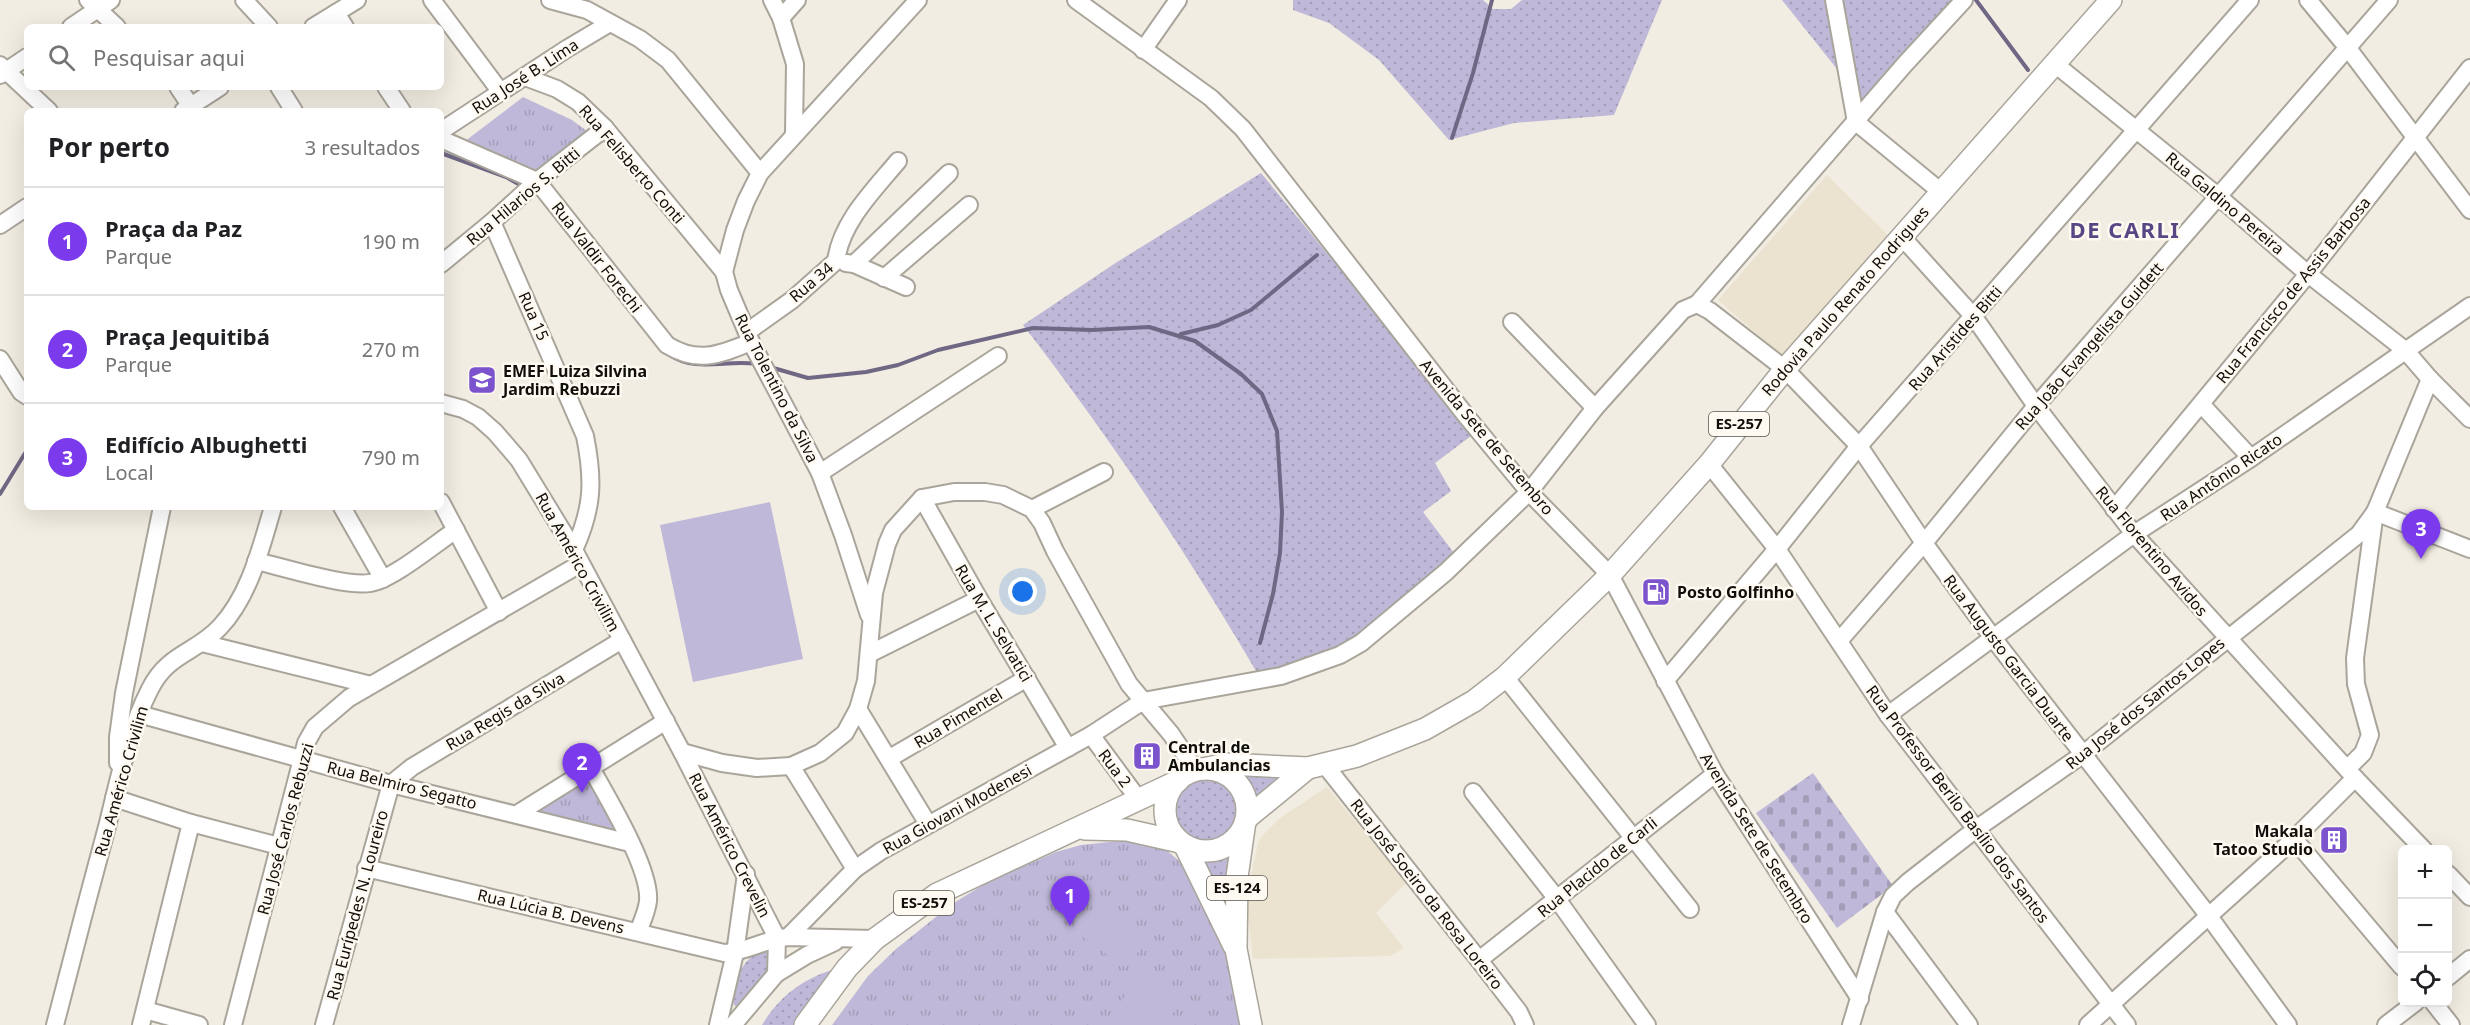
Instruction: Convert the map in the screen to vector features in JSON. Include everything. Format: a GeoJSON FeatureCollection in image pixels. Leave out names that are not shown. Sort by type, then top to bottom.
{"type":"FeatureCollection","features":[{"type":"Feature","properties":{"kind":"main road","name":"Rodovia Paulo Renato Rodrigues"},"geometry":{"type":"LineString","coordinates":[[1317,766],[1375,750],[1425,729],[1474,701],[1505,677],[1610,575],[1709,464],[1785,369],[1940,191],[2111,0]]}},
{"type":"Feature","properties":{"kind":"main road","name":"ES-257"},"geometry":{"type":"LineString","coordinates":[[805,1025],[847,968],[875,939],[937,894],[1192,774],[1226,764],[1317,766]]}},
{"type":"Feature","properties":{"kind":"main road","name":"ES-257"},"geometry":{"type":"LineString","coordinates":[[1245,823],[1317,766]]}},
{"type":"Feature","properties":{"kind":"main road"},"geometry":{"type":"LineString","coordinates":[[1220,771],[1240,786],[1246,801],[1245,823],[1237,837],[1219,850],[1207,852],[1183,844],[1169,828],[1166,812],[1168,795],[1192,774],[1220,771]]}},
{"type":"Feature","properties":{"kind":"main road","name":"ES-124"},"geometry":{"type":"LineString","coordinates":[[1245,823],[1237,877],[1236,949],[1251,1025]]}},
{"type":"Feature","properties":{"kind":"main road","name":"ES-257"},"geometry":{"type":"LineString","coordinates":[[1078,829],[1127,830],[1183,844]]}},
{"type":"Feature","properties":{"kind":"main road","name":"ES-124"},"geometry":{"type":"LineString","coordinates":[[1183,844],[1236,949]]}},
{"type":"Feature","properties":{"kind":"street"},"geometry":{"type":"LineString","coordinates":[[244,0],[266,24]]}},
{"type":"Feature","properties":{"kind":"street"},"geometry":{"type":"LineString","coordinates":[[325,24],[341,20],[357,0]]}},
{"type":"Feature","properties":{"kind":"street"},"geometry":{"type":"LineString","coordinates":[[432,0],[500,92]]}},
{"type":"Feature","properties":{"kind":"street"},"geometry":{"type":"LineString","coordinates":[[550,0],[587,10],[640,39],[668,60],[760,173]]}},
{"type":"Feature","properties":{"kind":"street"},"geometry":{"type":"LineString","coordinates":[[772,0],[781,18],[795,64],[794,133]]}},
{"type":"Feature","properties":{"kind":"street"},"geometry":{"type":"LineString","coordinates":[[781,18],[797,0]]}},
{"type":"Feature","properties":{"kind":"street"},"geometry":{"type":"LineString","coordinates":[[724,272],[739,220],[760,173],[794,133],[918,0]]}},
{"type":"Feature","properties":{"kind":"street","name":"Avenida Sete de Setembro"},"geometry":{"type":"LineString","coordinates":[[1076,0],[1211,98],[1244,129],[1452,399],[1529,492],[1610,575],[1715,774],[1860,999]]}},
{"type":"Feature","properties":{"kind":"street"},"geometry":{"type":"LineString","coordinates":[[1143,50],[1178,0]]}},
{"type":"Feature","properties":{"kind":"street"},"geometry":{"type":"LineString","coordinates":[[1834,0],[1856,122],[1940,191]]}},
{"type":"Feature","properties":{"kind":"street"},"geometry":{"type":"LineString","coordinates":[[1143,701],[1281,676],[1340,655],[1361,643],[1408,606],[1529,492],[1595,408],[1683,310],[1704,308],[1856,122],[1964,0]]}},
{"type":"Feature","properties":{"kind":"street","name":"Rua Aristides Bitti"},"geometry":{"type":"LineString","coordinates":[[1665,681],[1777,549],[1859,446],[2250,0]]}},
{"type":"Feature","properties":{"kind":"street"},"geometry":{"type":"LineString","coordinates":[[2308,0],[2347,47],[2470,210]]}},
{"type":"Feature","properties":{"kind":"street","name":"Rua João Evangelista Guidett"},"geometry":{"type":"LineString","coordinates":[[1839,641],[1924,543],[2036,406],[2389,0]]}},
{"type":"Feature","properties":{"kind":"street"},"geometry":{"type":"LineString","coordinates":[[74,24],[99,3],[115,24]]}},
{"type":"Feature","properties":{"kind":"street","name":"Rua José B. Lima"},"geometry":{"type":"LineString","coordinates":[[444,129],[610,23]]}},
{"type":"Feature","properties":{"kind":"street"},"geometry":{"type":"LineString","coordinates":[[24,59],[2,70],[24,90]]}},
{"type":"Feature","properties":{"kind":"street","name":"Rua Galdino Pereira"},"geometry":{"type":"LineString","coordinates":[[2055,64],[2219,196],[2308,274],[2405,350],[2470,419]]}},
{"type":"Feature","properties":{"kind":"street","name":"Rua Francisco de Assis Barbosa"},"geometry":{"type":"LineString","coordinates":[[2114,509],[2308,274],[2470,68]]}},
{"type":"Feature","properties":{"kind":"street","name":"Rua Felisberto Conti"},"geometry":{"type":"LineString","coordinates":[[525,77],[557,89],[578,102],[605,128],[724,272]]}},
{"type":"Feature","properties":{"kind":"street"},"geometry":{"type":"LineString","coordinates":[[24,90],[45,108]]}},
{"type":"Feature","properties":{"kind":"street"},"geometry":{"type":"LineString","coordinates":[[180,90],[188,108]]}},
{"type":"Feature","properties":{"kind":"street"},"geometry":{"type":"LineString","coordinates":[[190,108],[216,90]]}},
{"type":"Feature","properties":{"kind":"street"},"geometry":{"type":"LineString","coordinates":[[281,90],[292,108]]}},
{"type":"Feature","properties":{"kind":"street"},"geometry":{"type":"LineString","coordinates":[[388,90],[400,108]]}},
{"type":"Feature","properties":{"kind":"street","name":"Rua Hilarios S. Bitti"},"geometry":{"type":"LineString","coordinates":[[444,262],[537,181],[605,128]]}},
{"type":"Feature","properties":{"kind":"street","name":"Rua Valdir Forechi"},"geometry":{"type":"LineString","coordinates":[[444,140],[494,160],[537,181],[667,345],[682,355],[702,357],[728,351],[749,337]]}},
{"type":"Feature","properties":{"kind":"street","name":"Rua 34"},"geometry":{"type":"LineString","coordinates":[[749,337],[836,261],[846,229],[864,202],[898,161]]}},
{"type":"Feature","properties":{"kind":"street"},"geometry":{"type":"LineString","coordinates":[[854,264],[949,173]]}},
{"type":"Feature","properties":{"kind":"street"},"geometry":{"type":"LineString","coordinates":[[884,278],[969,205]]}},
{"type":"Feature","properties":{"kind":"street"},"geometry":{"type":"LineString","coordinates":[[0,225],[24,209]]}},
{"type":"Feature","properties":{"kind":"street","name":"Rua 15"},"geometry":{"type":"LineString","coordinates":[[492,222],[585,436],[591,468],[589,506],[577,557]]}},
{"type":"Feature","properties":{"kind":"street","name":"Rua Florentino Avidos"},"geometry":{"type":"LineString","coordinates":[[1901,236],[1974,317],[2036,406],[2134,534],[2351,774],[2420,845]]}},
{"type":"Feature","properties":{"kind":"street"},"geometry":{"type":"LineString","coordinates":[[836,261],[854,264],[906,288]]}},
{"type":"Feature","properties":{"kind":"street","name":"Rua Tolentino da Silva"},"geometry":{"type":"LineString","coordinates":[[724,272],[749,337],[820,473],[843,535],[870,621]]}},
{"type":"Feature","properties":{"kind":"street","name":"Rua Antônio Ricato"},"geometry":{"type":"LineString","coordinates":[[1888,715],[2134,534],[2251,458],[2470,306]]}},
{"type":"Feature","properties":{"kind":"street","name":"Rua Augusto Garcia Duarte"},"geometry":{"type":"LineString","coordinates":[[1704,308],[1785,369],[1859,446],[1924,543],[1993,638],[2208,915],[2288,1025]]}},
{"type":"Feature","properties":{"kind":"street"},"geometry":{"type":"LineString","coordinates":[[1512,322],[1595,408]]}},
{"type":"Feature","properties":{"kind":"street"},"geometry":{"type":"LineString","coordinates":[[820,473],[998,356]]}},
{"type":"Feature","properties":{"kind":"street"},"geometry":{"type":"LineString","coordinates":[[0,359],[24,394]]}},
{"type":"Feature","properties":{"kind":"street"},"geometry":{"type":"LineString","coordinates":[[2088,1025],[2294,839],[2351,774],[2363,753],[2370,735],[2356,684],[2355,658],[2375,512],[2430,379]]}},
{"type":"Feature","properties":{"kind":"street","name":"Rua Américo Crivilim"},"geometry":{"type":"LineString","coordinates":[[444,404],[463,409],[478,417],[495,432],[519,460],[577,557],[682,752]]}},
{"type":"Feature","properties":{"kind":"street"},"geometry":{"type":"LineString","coordinates":[[2201,404],[2251,458]]}},
{"type":"Feature","properties":{"kind":"street","name":"Rua Professor Berilo Basílio dos Santos"},"geometry":{"type":"LineString","coordinates":[[1709,464],[1777,549],[1888,715],[2127,1025]]}},
{"type":"Feature","properties":{"kind":"street"},"geometry":{"type":"LineString","coordinates":[[1032,509],[1104,472]]}},
{"type":"Feature","properties":{"kind":"street"},"geometry":{"type":"LineString","coordinates":[[682,752],[722,764],[757,768],[791,766],[820,753],[845,733],[858,709],[866,681],[874,593],[893,530],[904,515],[922,498],[932,494],[985,492],[1003,495],[1032,509],[1042,523],[1055,551],[1129,684],[1171,734],[1192,774]]}},
{"type":"Feature","properties":{"kind":"street","name":"Rua M. L. Selvatici"},"geometry":{"type":"LineString","coordinates":[[922,498],[1068,748]]}},
{"type":"Feature","properties":{"kind":"street"},"geometry":{"type":"LineString","coordinates":[[444,508],[499,612]]}},
{"type":"Feature","properties":{"kind":"street"},"geometry":{"type":"LineString","coordinates":[[119,777],[118,737],[124,693],[161,510]]}},
{"type":"Feature","properties":{"kind":"street","name":"Rua Américo Crivilim"},"geometry":{"type":"LineString","coordinates":[[55,1025],[119,777],[139,714],[154,680],[164,666],[202,643],[221,626],[237,602],[256,561],[272,510]]}},
{"type":"Feature","properties":{"kind":"street"},"geometry":{"type":"LineString","coordinates":[[344,510],[383,579]]}},
{"type":"Feature","properties":{"kind":"street"},"geometry":{"type":"LineString","coordinates":[[2375,512],[2470,549]]}},
{"type":"Feature","properties":{"kind":"street","name":"Rua José dos Santos Lopes"},"geometry":{"type":"LineString","coordinates":[[1851,1025],[1885,912],[1893,896],[1976,830],[2082,755],[2359,534],[2375,512]]}},
{"type":"Feature","properties":{"kind":"street"},"geometry":{"type":"LineString","coordinates":[[256,561],[344,582],[369,584],[383,579],[456,530]]}},
{"type":"Feature","properties":{"kind":"street","name":"Rua José Carlos Rebuzzi"},"geometry":{"type":"LineString","coordinates":[[233,1025],[306,743],[315,727],[349,698],[499,612],[577,557]]}},
{"type":"Feature","properties":{"kind":"street"},"geometry":{"type":"LineString","coordinates":[[869,654],[979,599]]}},
{"type":"Feature","properties":{"kind":"street","name":"Rua Regis da Silva"},"geometry":{"type":"LineString","coordinates":[[391,784],[412,767],[622,640]]}},
{"type":"Feature","properties":{"kind":"street"},"geometry":{"type":"LineString","coordinates":[[202,643],[371,685]]}},
{"type":"Feature","properties":{"kind":"street"},"geometry":{"type":"LineString","coordinates":[[1505,677],[1690,909]]}},
{"type":"Feature","properties":{"kind":"street","name":"Rua Pimentel"},"geometry":{"type":"LineString","coordinates":[[890,758],[1027,678]]}},
{"type":"Feature","properties":{"kind":"street","name":"Rua Giovani Modenesi"},"geometry":{"type":"LineString","coordinates":[[782,938],[855,869],[881,851],[1091,735],[1143,701]]}},
{"type":"Feature","properties":{"kind":"street"},"geometry":{"type":"LineString","coordinates":[[858,709],[890,758],[928,824]]}},
{"type":"Feature","properties":{"kind":"street","name":"Rua Belmiro Segatto"},"geometry":{"type":"LineString","coordinates":[[139,714],[391,784],[630,843]]}},
{"type":"Feature","properties":{"kind":"street"},"geometry":{"type":"LineString","coordinates":[[517,814],[666,721]]}},
{"type":"Feature","properties":{"kind":"street","name":"Rua 2"},"geometry":{"type":"LineString","coordinates":[[1091,735],[1139,800]]}},
{"type":"Feature","properties":{"kind":"street","name":"Rua Américo Crevelin"},"geometry":{"type":"LineString","coordinates":[[682,752],[782,938]]}},
{"type":"Feature","properties":{"kind":"street"},"geometry":{"type":"LineString","coordinates":[[791,766],[855,869]]}},
{"type":"Feature","properties":{"kind":"street","name":"Rua José Soeiro da Rosa Loreiro"},"geometry":{"type":"LineString","coordinates":[[1317,766],[1479,960],[1519,1012],[1525,1025]]}},
{"type":"Feature","properties":{"kind":"street"},"geometry":{"type":"LineString","coordinates":[[591,768],[630,843],[646,882],[648,900],[638,932]]}},
{"type":"Feature","properties":{"kind":"street","name":"Rua Placido de Carli"},"geometry":{"type":"LineString","coordinates":[[1479,960],[1715,774]]}},
{"type":"Feature","properties":{"kind":"street","name":"Rua Eurípedes N. Loureiro"},"geometry":{"type":"LineString","coordinates":[[324,1025],[391,784]]}},
{"type":"Feature","properties":{"kind":"street"},"geometry":{"type":"LineString","coordinates":[[1473,792],[1557,899],[1647,1025]]}},
{"type":"Feature","properties":{"kind":"street"},"geometry":{"type":"LineString","coordinates":[[114,798],[191,823],[279,846]]}},
{"type":"Feature","properties":{"kind":"street"},"geometry":{"type":"LineString","coordinates":[[191,823],[143,1017],[199,1025]]}},
{"type":"Feature","properties":{"kind":"street"},"geometry":{"type":"LineString","coordinates":[[2294,839],[2398,961]]}},
{"type":"Feature","properties":{"kind":"street","name":"Rua Lúcia B. Devens"},"geometry":{"type":"LineString","coordinates":[[366,868],[724,953],[735,953]]}},
{"type":"Feature","properties":{"kind":"street"},"geometry":{"type":"LineString","coordinates":[[718,1025],[735,953],[746,873]]}},
{"type":"Feature","properties":{"kind":"street"},"geometry":{"type":"LineString","coordinates":[[2452,878],[2470,897]]}},
{"type":"Feature","properties":{"kind":"street"},"geometry":{"type":"LineString","coordinates":[[1885,912],[1969,1025]]}},
{"type":"Feature","properties":{"kind":"street"},"geometry":{"type":"LineString","coordinates":[[735,953],[782,938],[875,939]]}},
{"type":"Feature","properties":{"kind":"street"},"geometry":{"type":"LineString","coordinates":[[776,974],[782,938]]}},
{"type":"Feature","properties":{"kind":"street"},"geometry":{"type":"LineString","coordinates":[[733,1025],[776,974],[840,939]]}},
{"type":"Feature","properties":{"kind":"street"},"geometry":{"type":"LineString","coordinates":[[2452,974],[2470,959]]}},
{"type":"Feature","properties":{"kind":"street"},"geometry":{"type":"LineString","coordinates":[[724,1003],[733,1013],[745,1012]]}},
{"type":"Feature","properties":{"kind":"street"},"geometry":{"type":"LineString","coordinates":[[2386,1025],[2409,1007]]}},
{"type":"Feature","properties":{"kind":"street"},"geometry":{"type":"LineString","coordinates":[[2437,1007],[2451,1025]]}},
{"type":"Feature","properties":{"kind":"shaded area"},"geometry":{"type":"Polygon","coordinates":[[[1827,175],[1896,243],[1792,365],[1718,300],[1827,175]]]}},
{"type":"Feature","properties":{"kind":"shaded area"},"geometry":{"type":"Polygon","coordinates":[[[1327,787],[1406,883],[1376,913],[1404,948],[1390,956],[1253,959],[1246,899],[1258,843],[1280,818],[1327,787]]]}},
{"type":"Feature","properties":{"kind":"green space"},"geometry":{"type":"Polygon","coordinates":[[[1293,0],[1483,0],[1493,9],[1511,9],[1522,0],[1662,0],[1614,115],[1514,123],[1449,140],[1379,60],[1329,23],[1293,10],[1293,0]]]}},
{"type":"Feature","properties":{"kind":"green space"},"geometry":{"type":"Polygon","coordinates":[[[1782,0],[1956,0],[1862,110],[1837,69],[1782,0]]]}},
{"type":"Feature","properties":{"kind":"green space"},"geometry":{"type":"Polygon","coordinates":[[[523,97],[572,120],[591,134],[538,182],[452,151],[523,97]]]}},
{"type":"Feature","properties":{"kind":"green space"},"geometry":{"type":"Polygon","coordinates":[[[1261,173],[1475,433],[1435,463],[1451,491],[1423,512],[1454,553],[1367,636],[1266,688],[1210,594],[1120,457],[1023,325],[1117,262],[1261,173]]]}},
{"type":"Feature","properties":{"kind":"green space"},"geometry":{"type":"Polygon","coordinates":[[[770,502],[803,659],[693,682],[660,525],[770,502]]]}},
{"type":"Feature","properties":{"kind":"green space"},"geometry":{"type":"Polygon","coordinates":[[[1236,771],[1284,775],[1255,806],[1248,786],[1236,771]]]}},
{"type":"Feature","properties":{"kind":"green space"},"geometry":{"type":"Polygon","coordinates":[[[1813,773],[1893,886],[1837,928],[1756,813],[1813,773]]]}},
{"type":"Feature","properties":{"kind":"green space"},"geometry":{"type":"Polygon","coordinates":[[[592,774],[621,834],[537,811],[592,774]]]}},
{"type":"Feature","properties":{"kind":"green space"},"geometry":{"type":"Polygon","coordinates":[[[1206,777],[1219,780],[1231,787],[1238,799],[1241,812],[1238,825],[1231,837],[1219,844],[1206,847],[1193,844],[1181,837],[1174,825],[1171,812],[1174,799],[1181,787],[1193,780],[1206,777]]]}},
{"type":"Feature","properties":{"kind":"green space"},"geometry":{"type":"Polygon","coordinates":[[[1137,839],[1164,848],[1185,866],[1225,951],[1240,1025],[832,1025],[868,976],[896,949],[952,904],[988,882],[1056,852],[1081,845],[1137,839]]]}},
{"type":"Feature","properties":{"kind":"green space"},"geometry":{"type":"Polygon","coordinates":[[[1233,853],[1228,911],[1201,862],[1218,861],[1233,853]]]}},
{"type":"Feature","properties":{"kind":"green space"},"geometry":{"type":"Polygon","coordinates":[[[1093,908],[1144,944],[1126,968],[1076,932],[1093,908]]]}},
{"type":"Feature","properties":{"kind":"green space"},"geometry":{"type":"Polygon","coordinates":[[[766,949],[771,951],[772,959],[767,975],[737,1007],[734,1005],[733,993],[741,969],[749,959],[766,949]]]}},
{"type":"Feature","properties":{"kind":"green space"},"geometry":{"type":"Polygon","coordinates":[[[838,968],[793,1025],[762,1025],[785,996],[794,989],[814,977],[838,968]]]}},
{"type":"Feature","properties":{"kind":"green space"},"geometry":{"type":"Polygon","coordinates":[[[1141,972],[1182,1000],[1165,1025],[1105,1025],[1141,972]]]}},
{"type":"Feature","properties":{"kind":"waterway"},"geometry":{"type":"LineString","coordinates":[[1452,138],[1473,73],[1492,0]]}},
{"type":"Feature","properties":{"kind":"waterway"},"geometry":{"type":"LineString","coordinates":[[1976,0],[2028,70]]}},
{"type":"Feature","properties":{"kind":"waterway"},"geometry":{"type":"LineString","coordinates":[[444,154],[506,177],[522,186]]}},
{"type":"Feature","properties":{"kind":"waterway"},"geometry":{"type":"LineString","coordinates":[[1181,334],[1218,325],[1251,310],[1317,255]]}},
{"type":"Feature","properties":{"kind":"waterway"},"geometry":{"type":"LineString","coordinates":[[770,367],[808,378],[866,372],[898,365],[938,350],[1033,328],[1092,330],[1149,327],[1195,341],[1241,374],[1262,394],[1277,431],[1282,512],[1280,553],[1273,594],[1260,643]]}},
{"type":"Feature","properties":{"kind":"waterway"},"geometry":{"type":"LineString","coordinates":[[670,355],[690,363],[756,364]]}},
{"type":"Feature","properties":{"kind":"waterway"},"geometry":{"type":"LineString","coordinates":[[0,494],[24,455]]}},
{"type":"Feature","properties":{"kind":"place","name":"EMEF Luiza Silvina Jardim Rebuzzi"},"geometry":{"type":"Point","coordinates":[482,380]}},
{"type":"Feature","properties":{"kind":"place","name":"Edifício Albughetti"},"geometry":{"type":"Point","coordinates":[2421,559]}},
{"type":"Feature","properties":{"kind":"place","name":"Posto Golfinho"},"geometry":{"type":"Point","coordinates":[1656,592]}},
{"type":"Feature","properties":{"kind":"place","name":"Central de Ambulancias"},"geometry":{"type":"Point","coordinates":[1147,756]}},
{"type":"Feature","properties":{"kind":"place","name":"Praça Jequitibá"},"geometry":{"type":"Point","coordinates":[582,793]}},
{"type":"Feature","properties":{"kind":"place","name":"Makala Tatoo Studio"},"geometry":{"type":"Point","coordinates":[2334,840]}},
{"type":"Feature","properties":{"kind":"place","name":"Praça da Paz"},"geometry":{"type":"Point","coordinates":[1070,926]}},
{"type":"Feature","properties":{"kind":"district","name":"DE CARLI"},"geometry":{"type":"Point","coordinates":[2125,230]}}]}
